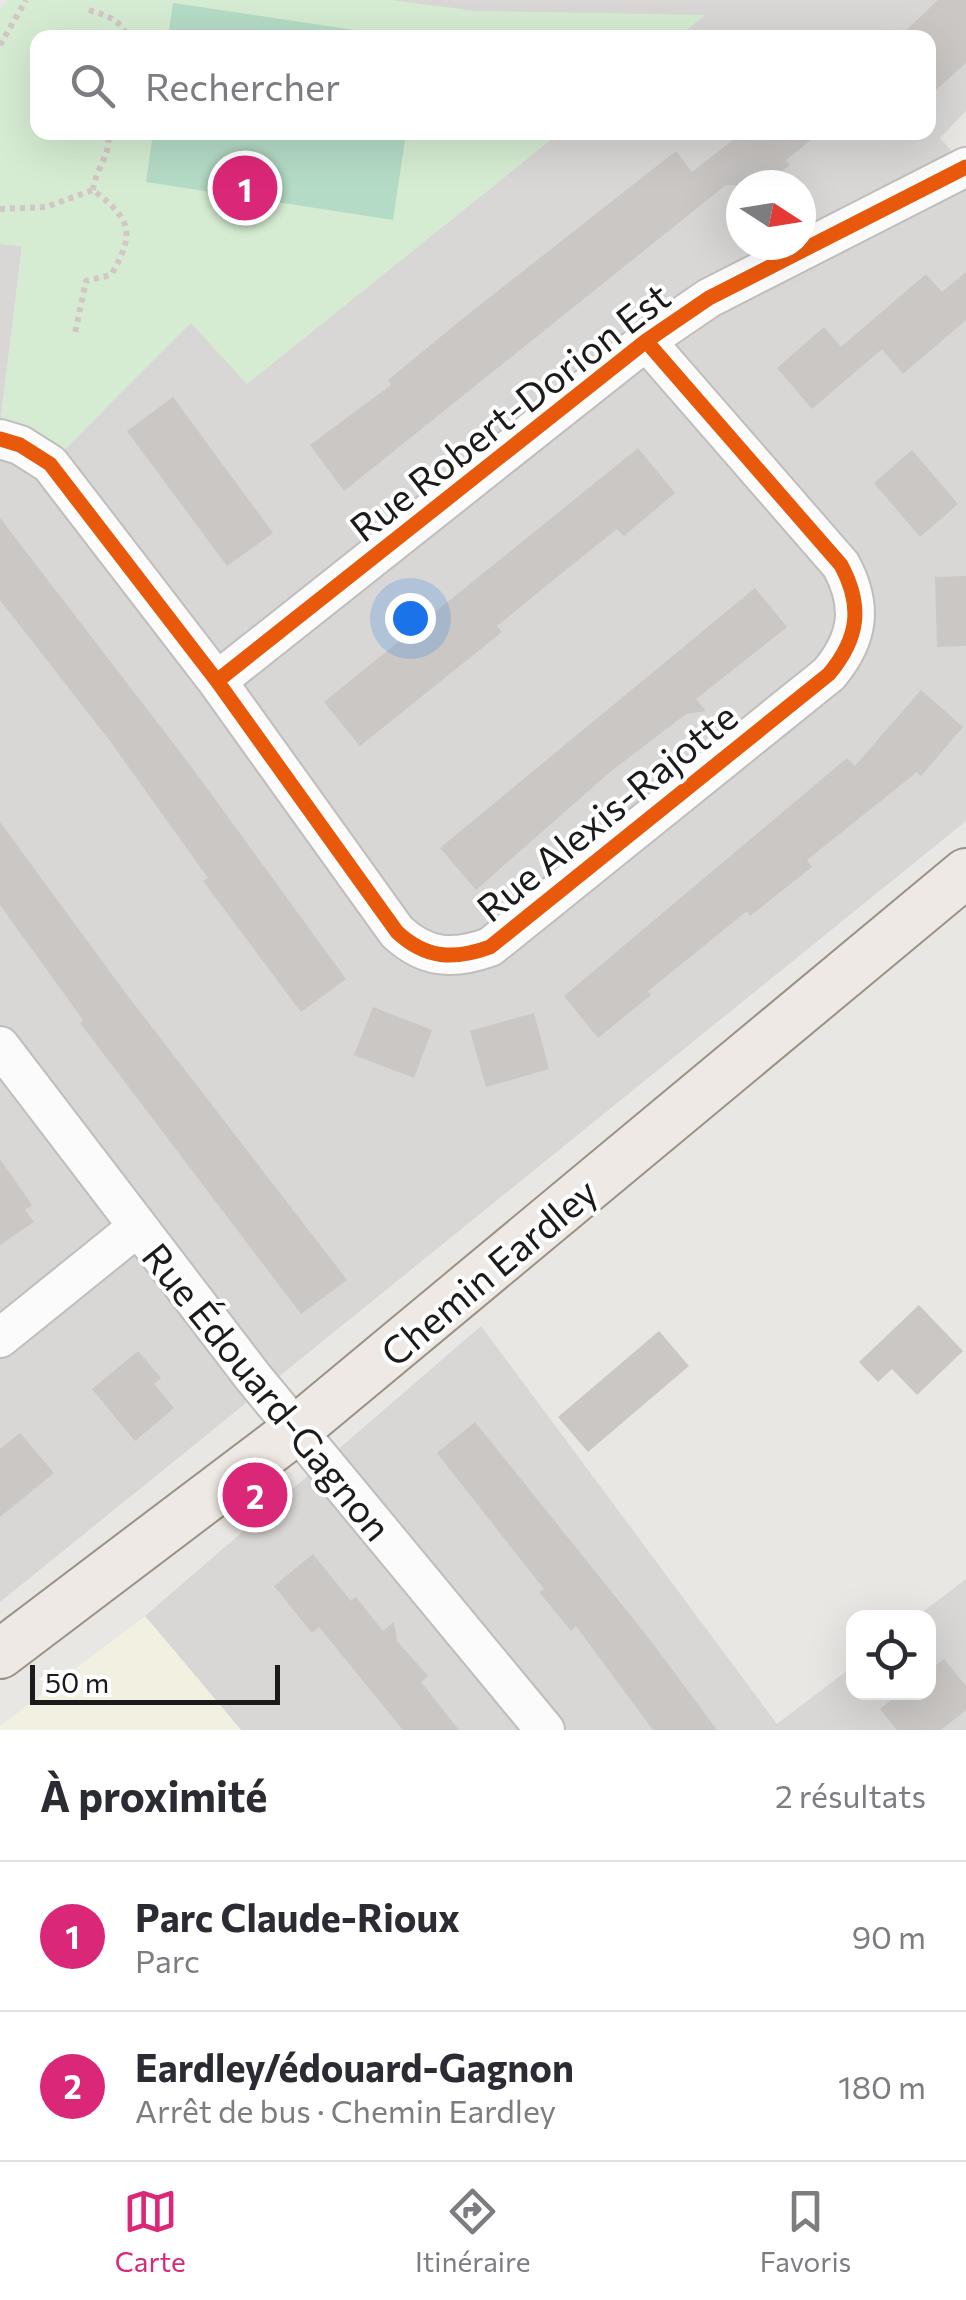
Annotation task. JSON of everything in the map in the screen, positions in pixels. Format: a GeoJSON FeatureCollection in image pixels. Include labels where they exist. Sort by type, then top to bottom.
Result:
{"type":"FeatureCollection","features":[{"type":"Feature","properties":{"kind":"main road","name":"Chemin Eardley"},"geometry":{"type":"LineString","coordinates":[[0,1654],[296,1430],[966,873]]}},
{"type":"Feature","properties":{"kind":"street","name":"Rue Robert-Dorion Est"},"geometry":{"type":"LineString","coordinates":[[217,682],[646,342],[709,298],[966,167]]}},
{"type":"Feature","properties":{"kind":"street","name":"Rue Alexis-Rajotte"},"geometry":{"type":"LineString","coordinates":[[0,439],[20,445],[50,464],[217,682],[397,932],[429,954],[470,954],[490,948],[830,674],[853,637],[854,591],[841,565],[646,342]]}},
{"type":"Feature","properties":{"kind":"street","name":"Rue Édouard-Gagnon"},"geometry":{"type":"LineString","coordinates":[[0,1046],[135,1228],[296,1430],[545,1730]]}},
{"type":"Feature","properties":{"kind":"street"},"geometry":{"type":"LineString","coordinates":[[0,1338],[135,1228]]}},
{"type":"Feature","properties":{"kind":"path"},"geometry":{"type":"LineString","coordinates":[[0,44],[26,0]]}},
{"type":"Feature","properties":{"kind":"path"},"geometry":{"type":"LineString","coordinates":[[90,10],[110,16],[125,30]]}},
{"type":"Feature","properties":{"kind":"path"},"geometry":{"type":"LineString","coordinates":[[93,190],[95,173],[104,162],[110,140]]}},
{"type":"Feature","properties":{"kind":"path"},"geometry":{"type":"LineString","coordinates":[[0,209],[46,207],[93,190]]}},
{"type":"Feature","properties":{"kind":"path"},"geometry":{"type":"LineString","coordinates":[[75,333],[86,281],[111,275],[123,254],[128,228],[118,209],[93,190]]}},
{"type":"Feature","properties":{"kind":"shaded area"},"geometry":{"type":"Polygon","coordinates":[[[388,0],[966,0],[966,111],[940,138],[966,167],[966,821],[0,1602],[0,439],[50,464],[191,322],[247,384],[550,140],[936,140],[936,30],[686,30],[703,16],[475,11],[388,0]]]}},
{"type":"Feature","properties":{"kind":"shaded area"},"geometry":{"type":"Polygon","coordinates":[[[0,244],[22,246],[0,425],[0,244]]]}},
{"type":"Feature","properties":{"kind":"shaded area"},"geometry":{"type":"Polygon","coordinates":[[[481,1326],[777,1724],[846,1671],[846,1700],[936,1700],[936,1610],[925,1610],[966,1579],[966,1730],[241,1730],[145,1616],[481,1326]]]}},
{"type":"Feature","properties":{"kind":"shaded area"},"geometry":{"type":"Polygon","coordinates":[[[145,1616],[241,1730],[0,1730],[0,1726],[145,1616]]]}},
{"type":"Feature","properties":{"kind":"green space"},"geometry":{"type":"Polygon","coordinates":[[[7,0],[388,0],[475,11],[705,15],[687,30],[30,30],[30,140],[550,140],[247,384],[191,323],[50,464],[0,425],[22,246],[0,244],[0,9],[7,0]]]}},
{"type":"Feature","properties":{"kind":"green space"},"geometry":{"type":"Polygon","coordinates":[[[173,3],[355,30],[169,30],[173,3]]]}},
{"type":"Feature","properties":{"kind":"green space"},"geometry":{"type":"Polygon","coordinates":[[[152,140],[405,140],[393,220],[146,182],[152,140]]]}},
{"type":"Feature","properties":{"kind":"building"},"geometry":{"type":"Polygon","coordinates":[[[938,0],[966,0],[966,63],[936,90],[936,30],[906,30],[938,0]]]}},
{"type":"Feature","properties":{"kind":"building"},"geometry":{"type":"Polygon","coordinates":[[[733,140],[811,140],[786,160],[790,165],[784,170],[726,170],[726,185],[344,491],[310,445],[391,385],[388,380],[676,151],[692,172],[733,140]]]}},
{"type":"Feature","properties":{"kind":"building"},"geometry":{"type":"Polygon","coordinates":[[[966,272],[966,320],[903,374],[882,349],[812,409],[777,368],[824,327],[841,347],[926,274],[942,292],[966,272]]]}},
{"type":"Feature","properties":{"kind":"building"},"geometry":{"type":"Polygon","coordinates":[[[173,397],[273,533],[227,566],[127,431],[173,397]]]}},
{"type":"Feature","properties":{"kind":"building"},"geometry":{"type":"Polygon","coordinates":[[[638,448],[675,493],[624,536],[617,529],[557,577],[497,626],[502,632],[360,746],[324,702],[638,448]]]}},
{"type":"Feature","properties":{"kind":"building"},"geometry":{"type":"Polygon","coordinates":[[[912,450],[958,504],[920,537],[874,483],[912,450]]]}},
{"type":"Feature","properties":{"kind":"building"},"geometry":{"type":"Polygon","coordinates":[[[0,518],[190,765],[346,979],[301,1012],[203,881],[208,878],[110,741],[0,600],[0,518]]]}},
{"type":"Feature","properties":{"kind":"building"},"geometry":{"type":"Polygon","coordinates":[[[966,576],[966,646],[937,647],[935,577],[966,576]]]}},
{"type":"Feature","properties":{"kind":"building"},"geometry":{"type":"Polygon","coordinates":[[[755,588],[787,627],[696,699],[706,711],[686,714],[610,772],[476,890],[440,848],[755,588]]]}},
{"type":"Feature","properties":{"kind":"building"},"geometry":{"type":"Polygon","coordinates":[[[921,690],[963,727],[921,776],[917,772],[807,860],[812,867],[750,916],[747,911],[648,991],[651,995],[598,1038],[564,996],[847,758],[855,766],[921,690]]]}},
{"type":"Feature","properties":{"kind":"building"},"geometry":{"type":"Polygon","coordinates":[[[0,822],[124,991],[347,1280],[301,1314],[80,1023],[83,1020],[0,905],[0,822]]]}},
{"type":"Feature","properties":{"kind":"building"},"geometry":{"type":"Polygon","coordinates":[[[373,1007],[432,1030],[414,1078],[354,1055],[373,1007]]]}},
{"type":"Feature","properties":{"kind":"building"},"geometry":{"type":"Polygon","coordinates":[[[534,1013],[549,1069],[486,1087],[470,1031],[534,1013]]]}},
{"type":"Feature","properties":{"kind":"building"},"geometry":{"type":"Polygon","coordinates":[[[0,1159],[32,1205],[25,1210],[34,1222],[0,1245],[0,1159]]]}},
{"type":"Feature","properties":{"kind":"building"},"geometry":{"type":"Polygon","coordinates":[[[919,1305],[963,1351],[917,1395],[892,1369],[878,1382],[859,1362],[919,1305]]]}},
{"type":"Feature","properties":{"kind":"building"},"geometry":{"type":"Polygon","coordinates":[[[659,1331],[689,1366],[588,1452],[558,1417],[659,1331]]]}},
{"type":"Feature","properties":{"kind":"building"},"geometry":{"type":"Polygon","coordinates":[[[138,1351],[161,1378],[154,1384],[174,1408],[135,1441],[92,1389],[138,1351]]]}},
{"type":"Feature","properties":{"kind":"building"},"geometry":{"type":"Polygon","coordinates":[[[475,1422],[651,1641],[717,1730],[653,1730],[576,1626],[571,1631],[539,1592],[544,1589],[437,1453],[475,1422]]]}},
{"type":"Feature","properties":{"kind":"building"},"geometry":{"type":"Polygon","coordinates":[[[20,1433],[54,1473],[0,1517],[0,1449],[20,1433]]]}},
{"type":"Feature","properties":{"kind":"building"},"geometry":{"type":"Polygon","coordinates":[[[313,1554],[351,1601],[356,1597],[383,1631],[394,1622],[397,1641],[428,1676],[421,1682],[459,1730],[403,1730],[319,1627],[312,1633],[274,1586],[313,1554]]]}},
{"type":"Feature","properties":{"kind":"building"},"geometry":{"type":"Polygon","coordinates":[[[944,1659],[966,1686],[966,1710],[941,1730],[897,1730],[880,1709],[891,1700],[936,1700],[936,1665],[944,1659]]]}},
{"type":"Feature","properties":{"kind":"cycle path"},"geometry":{"type":"LineString","coordinates":[[217,681],[646,341],[709,298],[966,167]]}},
{"type":"Feature","properties":{"kind":"cycle path"},"geometry":{"type":"LineString","coordinates":[[0,439],[20,445],[50,464],[217,681],[397,932],[430,952],[464,954],[490,947],[829,674],[852,635],[853,594],[841,565],[646,341]]}},
{"type":"Feature","properties":{"kind":"place","name":"Parc Claude-Rioux"},"geometry":{"type":"Point","coordinates":[245,188]}},
{"type":"Feature","properties":{"kind":"place","name":"Eardley/édouard-Gagnon"},"geometry":{"type":"Point","coordinates":[255,1495]}}]}
